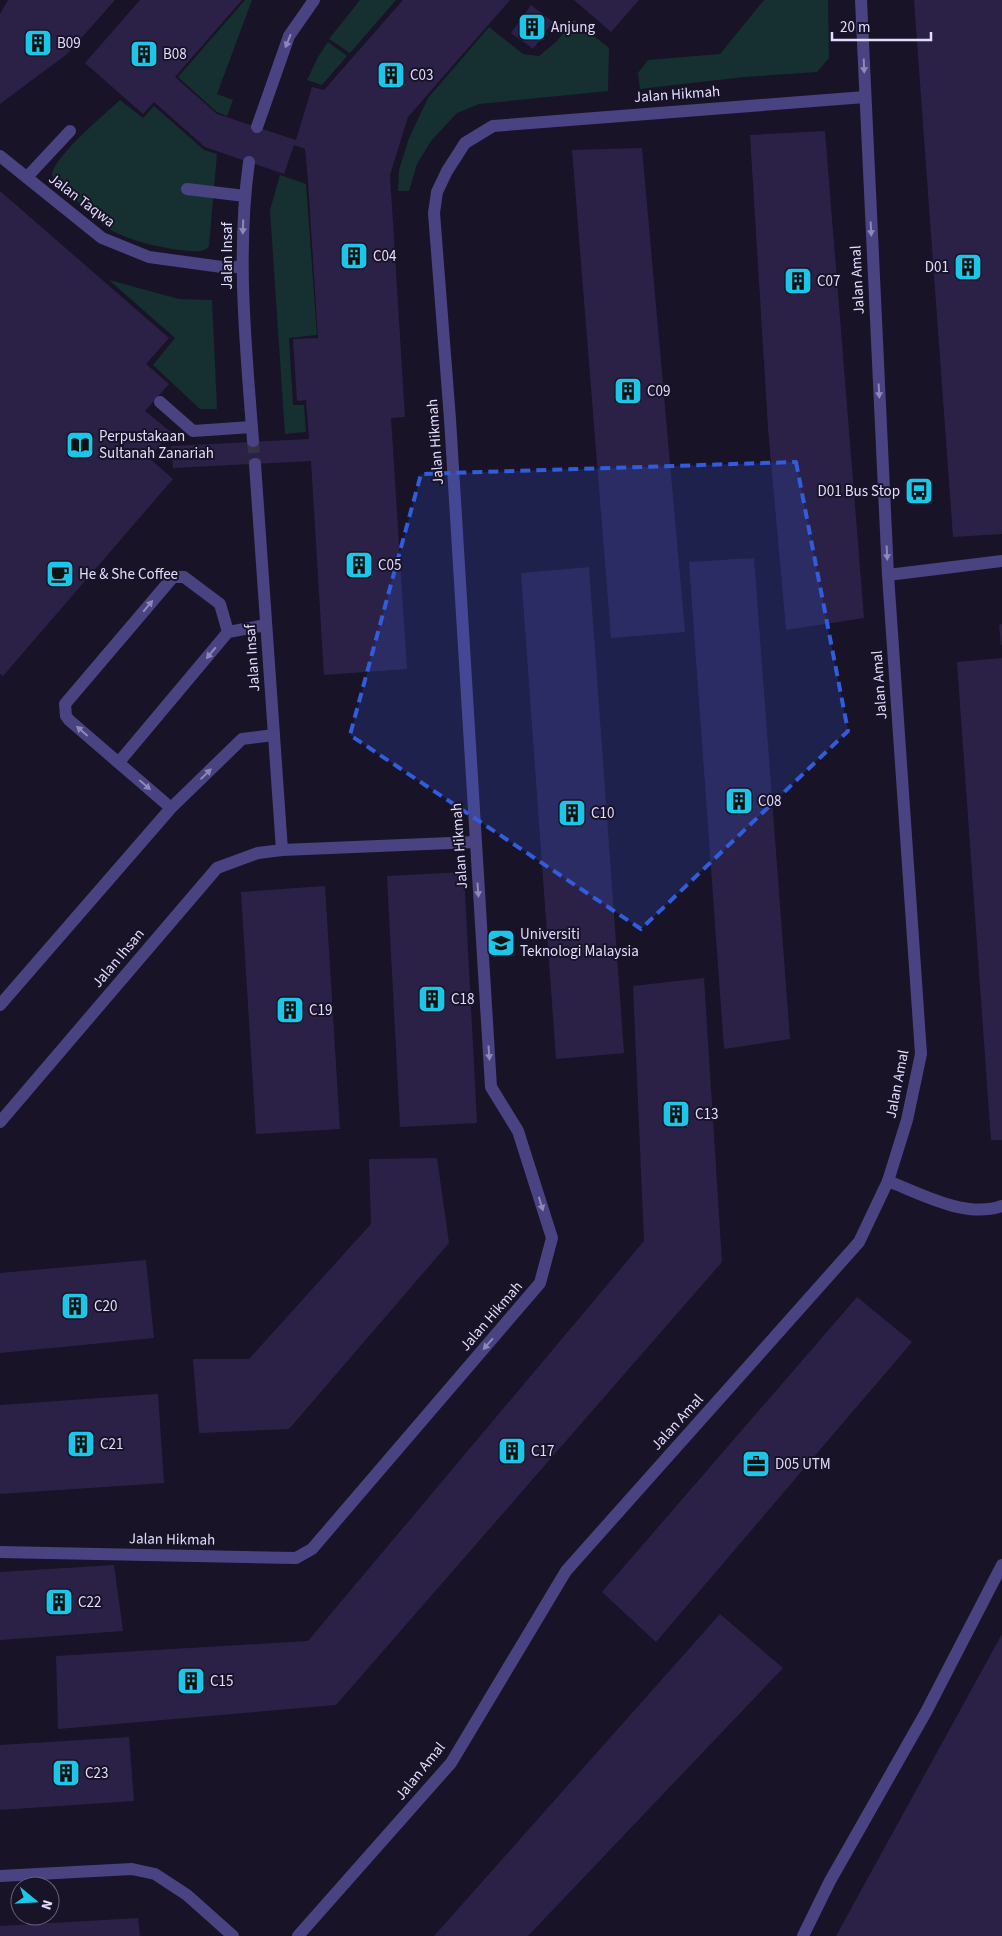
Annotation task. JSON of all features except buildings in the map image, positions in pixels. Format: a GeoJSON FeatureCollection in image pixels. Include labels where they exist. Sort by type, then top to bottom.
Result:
{"type":"FeatureCollection","features":[{"type":"Feature","properties":{"kind":"street"},"geometry":{"type":"LineString","coordinates":[[257,127],[289,36],[314,0]]}},
{"type":"Feature","properties":{"kind":"street","name":"Jalan Amal"},"geometry":{"type":"LineString","coordinates":[[298,1936],[451,1763],[566,1571],[858,1242],[888,1181],[908,1120],[922,1054],[888,575],[861,0]]}},
{"type":"Feature","properties":{"kind":"street","name":"Jalan Hikmah"},"geometry":{"type":"LineString","coordinates":[[0,1552],[296,1558],[312,1549],[540,1283],[552,1238],[518,1131],[491,1087],[450,419],[434,213],[437,192],[447,171],[466,143],[492,126],[865,97]]}},
{"type":"Feature","properties":{"kind":"street"},"geometry":{"type":"LineString","coordinates":[[27,177],[70,131]]}},
{"type":"Feature","properties":{"kind":"street","name":"Jalan Taqwa"},"geometry":{"type":"LineString","coordinates":[[0,156],[102,238],[149,257],[242,267]]}},
{"type":"Feature","properties":{"kind":"street","name":"Jalan Insaf"},"geometry":{"type":"LineString","coordinates":[[249,162],[244,196],[242,267],[253,441]]}},
{"type":"Feature","properties":{"kind":"street"},"geometry":{"type":"LineString","coordinates":[[187,188],[244,196]]}},
{"type":"Feature","properties":{"kind":"street"},"geometry":{"type":"LineString","coordinates":[[160,402],[193,431],[252,427]]}},
{"type":"Feature","properties":{"kind":"street","name":"Jalan Insaf"},"geometry":{"type":"LineString","coordinates":[[255,464],[282,850]]}},
{"type":"Feature","properties":{"kind":"street"},"geometry":{"type":"LineString","coordinates":[[888,575],[1002,562]]}},
{"type":"Feature","properties":{"kind":"street"},"geometry":{"type":"LineString","coordinates":[[171,808],[69,720],[66,716],[65,704],[173,577],[184,577],[220,604],[228,632]]}},
{"type":"Feature","properties":{"kind":"street"},"geometry":{"type":"LineString","coordinates":[[119,762],[228,632],[266,625]]}},
{"type":"Feature","properties":{"kind":"street"},"geometry":{"type":"LineString","coordinates":[[0,1005],[171,808],[242,739],[274,735]]}},
{"type":"Feature","properties":{"kind":"street","name":"Jalan Ihsan"},"geometry":{"type":"LineString","coordinates":[[0,1122],[217,868],[258,853],[282,850],[475,842]]}},
{"type":"Feature","properties":{"kind":"street"},"geometry":{"type":"LineString","coordinates":[[888,1181],[962,1209],[1002,1206]]}},
{"type":"Feature","properties":{"kind":"street"},"geometry":{"type":"LineString","coordinates":[[803,1936],[830,1881],[926,1712],[1002,1565]]}},
{"type":"Feature","properties":{"kind":"street"},"geometry":{"type":"LineString","coordinates":[[0,1876],[132,1869],[155,1874],[188,1895],[233,1936]]}},
{"type":"Feature","properties":{"kind":"highlighted area"},"geometry":{"type":"Polygon","coordinates":[[[796,462],[848,731],[641,929],[350,735],[421,474],[796,462]]]}},
{"type":"Feature","properties":{"kind":"green space"},"geometry":{"type":"Polygon","coordinates":[[[245,0],[252,0],[217,94],[233,100],[227,116],[217,112],[178,77],[245,0]]]}},
{"type":"Feature","properties":{"kind":"green space"},"geometry":{"type":"Polygon","coordinates":[[[360,0],[396,0],[350,53],[329,39],[360,0]]]}},
{"type":"Feature","properties":{"kind":"green space"},"geometry":{"type":"Polygon","coordinates":[[[764,0],[828,0],[829,58],[817,72],[744,77],[640,89],[638,73],[648,60],[720,54],[764,0]]]}},
{"type":"Feature","properties":{"kind":"green space"},"geometry":{"type":"Polygon","coordinates":[[[574,20],[609,48],[608,91],[479,104],[457,113],[431,141],[417,164],[409,191],[398,191],[399,170],[409,138],[428,98],[489,27],[523,54],[539,56],[557,41],[574,20]]]}},
{"type":"Feature","properties":{"kind":"green space"},"geometry":{"type":"Polygon","coordinates":[[[328,42],[347,56],[322,85],[307,80],[318,57],[328,42]]]}},
{"type":"Feature","properties":{"kind":"green space"},"geometry":{"type":"Polygon","coordinates":[[[120,100],[143,118],[154,106],[204,150],[217,154],[209,246],[206,249],[188,251],[171,249],[139,242],[119,234],[95,219],[52,176],[54,168],[61,158],[92,125],[120,100]]]}},
{"type":"Feature","properties":{"kind":"green space"},"geometry":{"type":"Polygon","coordinates":[[[280,175],[306,184],[317,335],[289,338],[293,405],[304,405],[306,432],[285,434],[270,210],[280,175]]]}},
{"type":"Feature","properties":{"kind":"green space"},"geometry":{"type":"Polygon","coordinates":[[[109,280],[179,299],[212,300],[217,409],[200,409],[153,365],[175,338],[109,280]]]}},
{"type":"Feature","properties":{"kind":"tunnel"},"geometry":{"type":"LineString","coordinates":[[253,441],[255,464]]}},
{"type":"Feature","properties":{"kind":"place","name":"Anjung"},"geometry":{"type":"Point","coordinates":[532,27]}},
{"type":"Feature","properties":{"kind":"place","name":"B09"},"geometry":{"type":"Point","coordinates":[38,43]}},
{"type":"Feature","properties":{"kind":"place","name":"B08"},"geometry":{"type":"Point","coordinates":[144,54]}},
{"type":"Feature","properties":{"kind":"place","name":"C03"},"geometry":{"type":"Point","coordinates":[391,75]}},
{"type":"Feature","properties":{"kind":"place","name":"C04"},"geometry":{"type":"Point","coordinates":[354,256]}},
{"type":"Feature","properties":{"kind":"place","name":"D01"},"geometry":{"type":"Point","coordinates":[968,267]}},
{"type":"Feature","properties":{"kind":"place","name":"C07"},"geometry":{"type":"Point","coordinates":[798,281]}},
{"type":"Feature","properties":{"kind":"place","name":"C09"},"geometry":{"type":"Point","coordinates":[628,391]}},
{"type":"Feature","properties":{"kind":"place","name":"Perpustakaan Sultanah Zanariah"},"geometry":{"type":"Point","coordinates":[80,445]}},
{"type":"Feature","properties":{"kind":"place","name":"D01 Bus Stop"},"geometry":{"type":"Point","coordinates":[919,491]}},
{"type":"Feature","properties":{"kind":"place","name":"C05"},"geometry":{"type":"Point","coordinates":[359,565]}},
{"type":"Feature","properties":{"kind":"place","name":"He & She Coffee"},"geometry":{"type":"Point","coordinates":[60,574]}},
{"type":"Feature","properties":{"kind":"place","name":"C08"},"geometry":{"type":"Point","coordinates":[739,801]}},
{"type":"Feature","properties":{"kind":"place","name":"C10"},"geometry":{"type":"Point","coordinates":[572,813]}},
{"type":"Feature","properties":{"kind":"place","name":"Universiti Teknologi Malaysia"},"geometry":{"type":"Point","coordinates":[501,943]}},
{"type":"Feature","properties":{"kind":"place","name":"C18"},"geometry":{"type":"Point","coordinates":[432,999]}},
{"type":"Feature","properties":{"kind":"place","name":"C19"},"geometry":{"type":"Point","coordinates":[290,1010]}},
{"type":"Feature","properties":{"kind":"place","name":"C13"},"geometry":{"type":"Point","coordinates":[676,1114]}},
{"type":"Feature","properties":{"kind":"place","name":"C20"},"geometry":{"type":"Point","coordinates":[75,1306]}},
{"type":"Feature","properties":{"kind":"place","name":"C21"},"geometry":{"type":"Point","coordinates":[81,1444]}},
{"type":"Feature","properties":{"kind":"place","name":"C17"},"geometry":{"type":"Point","coordinates":[512,1451]}},
{"type":"Feature","properties":{"kind":"place","name":"D05 UTM"},"geometry":{"type":"Point","coordinates":[756,1464]}},
{"type":"Feature","properties":{"kind":"place","name":"C22"},"geometry":{"type":"Point","coordinates":[59,1602]}},
{"type":"Feature","properties":{"kind":"place","name":"C15"},"geometry":{"type":"Point","coordinates":[191,1681]}},
{"type":"Feature","properties":{"kind":"place","name":"C23"},"geometry":{"type":"Point","coordinates":[66,1773]}}]}
